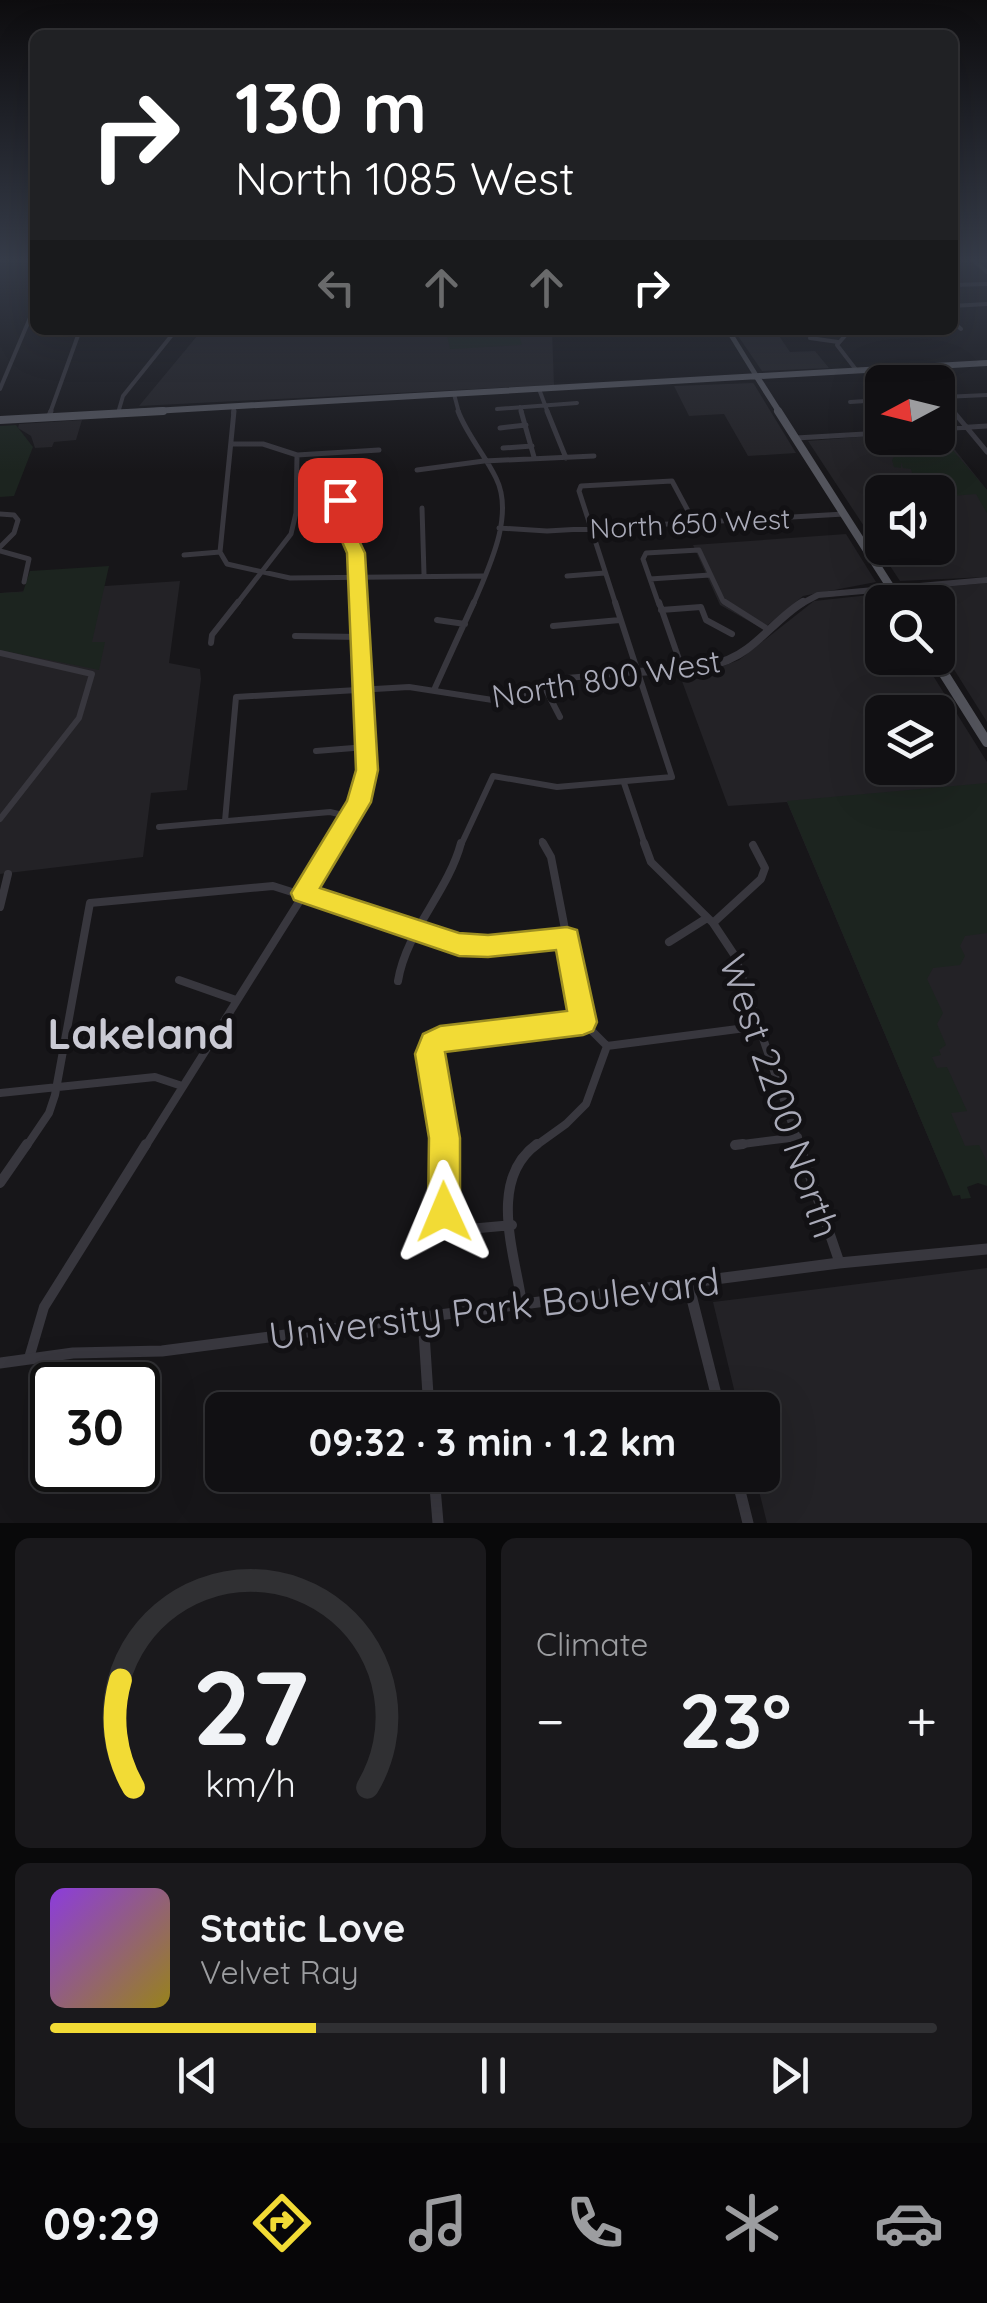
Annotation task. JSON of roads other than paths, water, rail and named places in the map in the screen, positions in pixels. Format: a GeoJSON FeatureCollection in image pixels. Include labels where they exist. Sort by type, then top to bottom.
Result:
{"type":"FeatureCollection","features":[{"type":"Feature","properties":{"kind":"main road"},"geometry":{"type":"LineString","coordinates":[[731,335],[888,585]]}},
{"type":"Feature","properties":{"kind":"main road"},"geometry":{"type":"LineString","coordinates":[[0,420],[987,363]]}},
{"type":"Feature","properties":{"kind":"main road"},"geometry":{"type":"LineString","coordinates":[[945,675],[987,742]]}},
{"type":"Feature","properties":{"kind":"street"},"geometry":{"type":"LineString","coordinates":[[0,389],[25,330]]}},
{"type":"Feature","properties":{"kind":"street"},"geometry":{"type":"LineString","coordinates":[[48,418],[78,335]]}},
{"type":"Feature","properties":{"kind":"street"},"geometry":{"type":"LineString","coordinates":[[118,413],[122,396],[172,335]]}},
{"type":"Feature","properties":{"kind":"street"},"geometry":{"type":"LineString","coordinates":[[838,342],[845,335]]}},
{"type":"Feature","properties":{"kind":"street"},"geometry":{"type":"LineString","coordinates":[[810,338],[838,342],[858,370]]}},
{"type":"Feature","properties":{"kind":"street"},"geometry":{"type":"LineString","coordinates":[[540,389],[566,458]]}},
{"type":"Feature","properties":{"kind":"street"},"geometry":{"type":"LineString","coordinates":[[434,690],[465,624],[504,515],[504,494],[462,428],[454,394]]}},
{"type":"Feature","properties":{"kind":"street"},"geometry":{"type":"LineString","coordinates":[[987,395],[942,398],[987,452]]}},
{"type":"Feature","properties":{"kind":"street"},"geometry":{"type":"LineString","coordinates":[[850,402],[865,401]]}},
{"type":"Feature","properties":{"kind":"street"},"geometry":{"type":"LineString","coordinates":[[497,409],[578,404]]}},
{"type":"Feature","properties":{"kind":"street"},"geometry":{"type":"LineString","coordinates":[[234,407],[220,552],[227,564],[309,582],[424,574],[483,576]]}},
{"type":"Feature","properties":{"kind":"street"},"geometry":{"type":"LineString","coordinates":[[520,408],[534,457]]}},
{"type":"Feature","properties":{"kind":"street"},"geometry":{"type":"LineString","coordinates":[[500,428],[526,425]]}},
{"type":"Feature","properties":{"kind":"street"},"geometry":{"type":"LineString","coordinates":[[955,428],[987,426]]}},
{"type":"Feature","properties":{"kind":"street"},"geometry":{"type":"LineString","coordinates":[[796,438],[865,433]]}},
{"type":"Feature","properties":{"kind":"street"},"geometry":{"type":"LineString","coordinates":[[498,441],[510,459]]}},
{"type":"Feature","properties":{"kind":"street"},"geometry":{"type":"LineString","coordinates":[[230,444],[263,444],[297,455],[379,450]]}},
{"type":"Feature","properties":{"kind":"street"},"geometry":{"type":"LineString","coordinates":[[503,448],[532,446]]}},
{"type":"Feature","properties":{"kind":"street"},"geometry":{"type":"LineString","coordinates":[[212,643],[212,635],[282,548],[295,522],[297,455]]}},
{"type":"Feature","properties":{"kind":"street"},"geometry":{"type":"LineString","coordinates":[[417,470],[534,457],[594,456]]}},
{"type":"Feature","properties":{"kind":"street"},"geometry":{"type":"LineString","coordinates":[[398,981],[401,962],[456,862],[493,776],[556,787],[672,778],[581,486],[672,481],[694,522]]}},
{"type":"Feature","properties":{"kind":"street"},"geometry":{"type":"LineString","coordinates":[[29,1360],[36,1324],[44,1307],[351,817],[365,786],[354,544],[346,530],[340,500],[348,487]]}},
{"type":"Feature","properties":{"kind":"street"},"geometry":{"type":"LineString","coordinates":[[422,508],[426,517],[422,538],[424,574]]}},
{"type":"Feature","properties":{"kind":"street"},"geometry":{"type":"LineString","coordinates":[[0,514],[14,515],[18,520],[14,533],[0,548],[29,559],[24,582]]}},
{"type":"Feature","properties":{"kind":"street","name":"North 650 West"},"geometry":{"type":"LineString","coordinates":[[499,528],[535,531],[844,514]]}},
{"type":"Feature","properties":{"kind":"street"},"geometry":{"type":"LineString","coordinates":[[682,668],[643,560],[645,554],[690,549],[700,552],[722,601],[769,630],[797,603],[813,596],[865,591]]}},
{"type":"Feature","properties":{"kind":"street"},"geometry":{"type":"LineString","coordinates":[[184,555],[220,552]]}},
{"type":"Feature","properties":{"kind":"street"},"geometry":{"type":"LineString","coordinates":[[567,576],[605,573]]}},
{"type":"Feature","properties":{"kind":"street"},"geometry":{"type":"LineString","coordinates":[[650,579],[710,575]]}},
{"type":"Feature","properties":{"kind":"street"},"geometry":{"type":"LineString","coordinates":[[926,585],[987,580]]}},
{"type":"Feature","properties":{"kind":"street"},"geometry":{"type":"LineString","coordinates":[[662,610],[701,607],[706,620],[732,634]]}},
{"type":"Feature","properties":{"kind":"street"},"geometry":{"type":"LineString","coordinates":[[438,620],[465,624]]}},
{"type":"Feature","properties":{"kind":"street"},"geometry":{"type":"LineString","coordinates":[[553,626],[620,620]]}},
{"type":"Feature","properties":{"kind":"street","name":"North 800 West"},"geometry":{"type":"LineString","coordinates":[[225,821],[236,698],[409,687],[499,701],[579,676],[718,664],[737,656],[769,630]]}},
{"type":"Feature","properties":{"kind":"street"},"geometry":{"type":"LineString","coordinates":[[295,636],[360,637]]}},
{"type":"Feature","properties":{"kind":"street"},"geometry":{"type":"LineString","coordinates":[[0,653],[92,674],[79,718],[0,819]]}},
{"type":"Feature","properties":{"kind":"street"},"geometry":{"type":"LineString","coordinates":[[545,688],[560,717]]}},
{"type":"Feature","properties":{"kind":"street"},"geometry":{"type":"LineString","coordinates":[[316,751],[366,747]]}},
{"type":"Feature","properties":{"kind":"street","name":"West 2200 North"},"geometry":{"type":"LineString","coordinates":[[624,783],[652,862],[710,921],[735,956],[839,1262]]}},
{"type":"Feature","properties":{"kind":"street"},"geometry":{"type":"LineString","coordinates":[[160,827],[330,812],[351,817]]}},
{"type":"Feature","properties":{"kind":"street"},"geometry":{"type":"LineString","coordinates":[[542,840],[552,856],[583,1022],[607,1046]]}},
{"type":"Feature","properties":{"kind":"street"},"geometry":{"type":"LineString","coordinates":[[669,942],[710,921],[760,879],[765,868],[753,845]]}},
{"type":"Feature","properties":{"kind":"street"},"geometry":{"type":"LineString","coordinates":[[0,907],[8,874]]}},
{"type":"Feature","properties":{"kind":"street"},"geometry":{"type":"LineString","coordinates":[[0,1183],[49,1112],[90,903],[265,886],[303,893],[472,946],[567,938]]}},
{"type":"Feature","properties":{"kind":"street"},"geometry":{"type":"LineString","coordinates":[[179,980],[236,1000]]}},
{"type":"Feature","properties":{"kind":"street"},"geometry":{"type":"LineString","coordinates":[[512,1226],[450,1228],[444,1212],[444,1138],[430,1054],[440,1039],[583,1022]]}},
{"type":"Feature","properties":{"kind":"street"},"geometry":{"type":"LineString","coordinates":[[607,1046],[761,1026]]}},
{"type":"Feature","properties":{"kind":"street"},"geometry":{"type":"LineString","coordinates":[[522,1304],[508,1186],[521,1156],[586,1104],[596,1066],[607,1046]]}},
{"type":"Feature","properties":{"kind":"street"},"geometry":{"type":"LineString","coordinates":[[0,1092],[155,1078],[182,1086]]}},
{"type":"Feature","properties":{"kind":"street"},"geometry":{"type":"LineString","coordinates":[[735,1144],[798,1137]]}},
{"type":"Feature","properties":{"kind":"street","name":"University Park Boulevard"},"geometry":{"type":"LineString","coordinates":[[0,1363],[73,1354],[162,1351],[839,1262],[987,1248]]}},
{"type":"Feature","properties":{"kind":"street"},"geometry":{"type":"LineString","coordinates":[[688,1283],[715,1392]]}},
{"type":"Feature","properties":{"kind":"street"},"geometry":{"type":"LineString","coordinates":[[422,1318],[428,1392]]}},
{"type":"Feature","properties":{"kind":"street"},"geometry":{"type":"LineString","coordinates":[[435,1492],[438,1523]]}},
{"type":"Feature","properties":{"kind":"street"},"geometry":{"type":"LineString","coordinates":[[740,1492],[748,1523]]}},
{"type":"Feature","properties":{"kind":"district","name":"Lakeland"},"geometry":{"type":"Point","coordinates":[141,1033]}}]}
